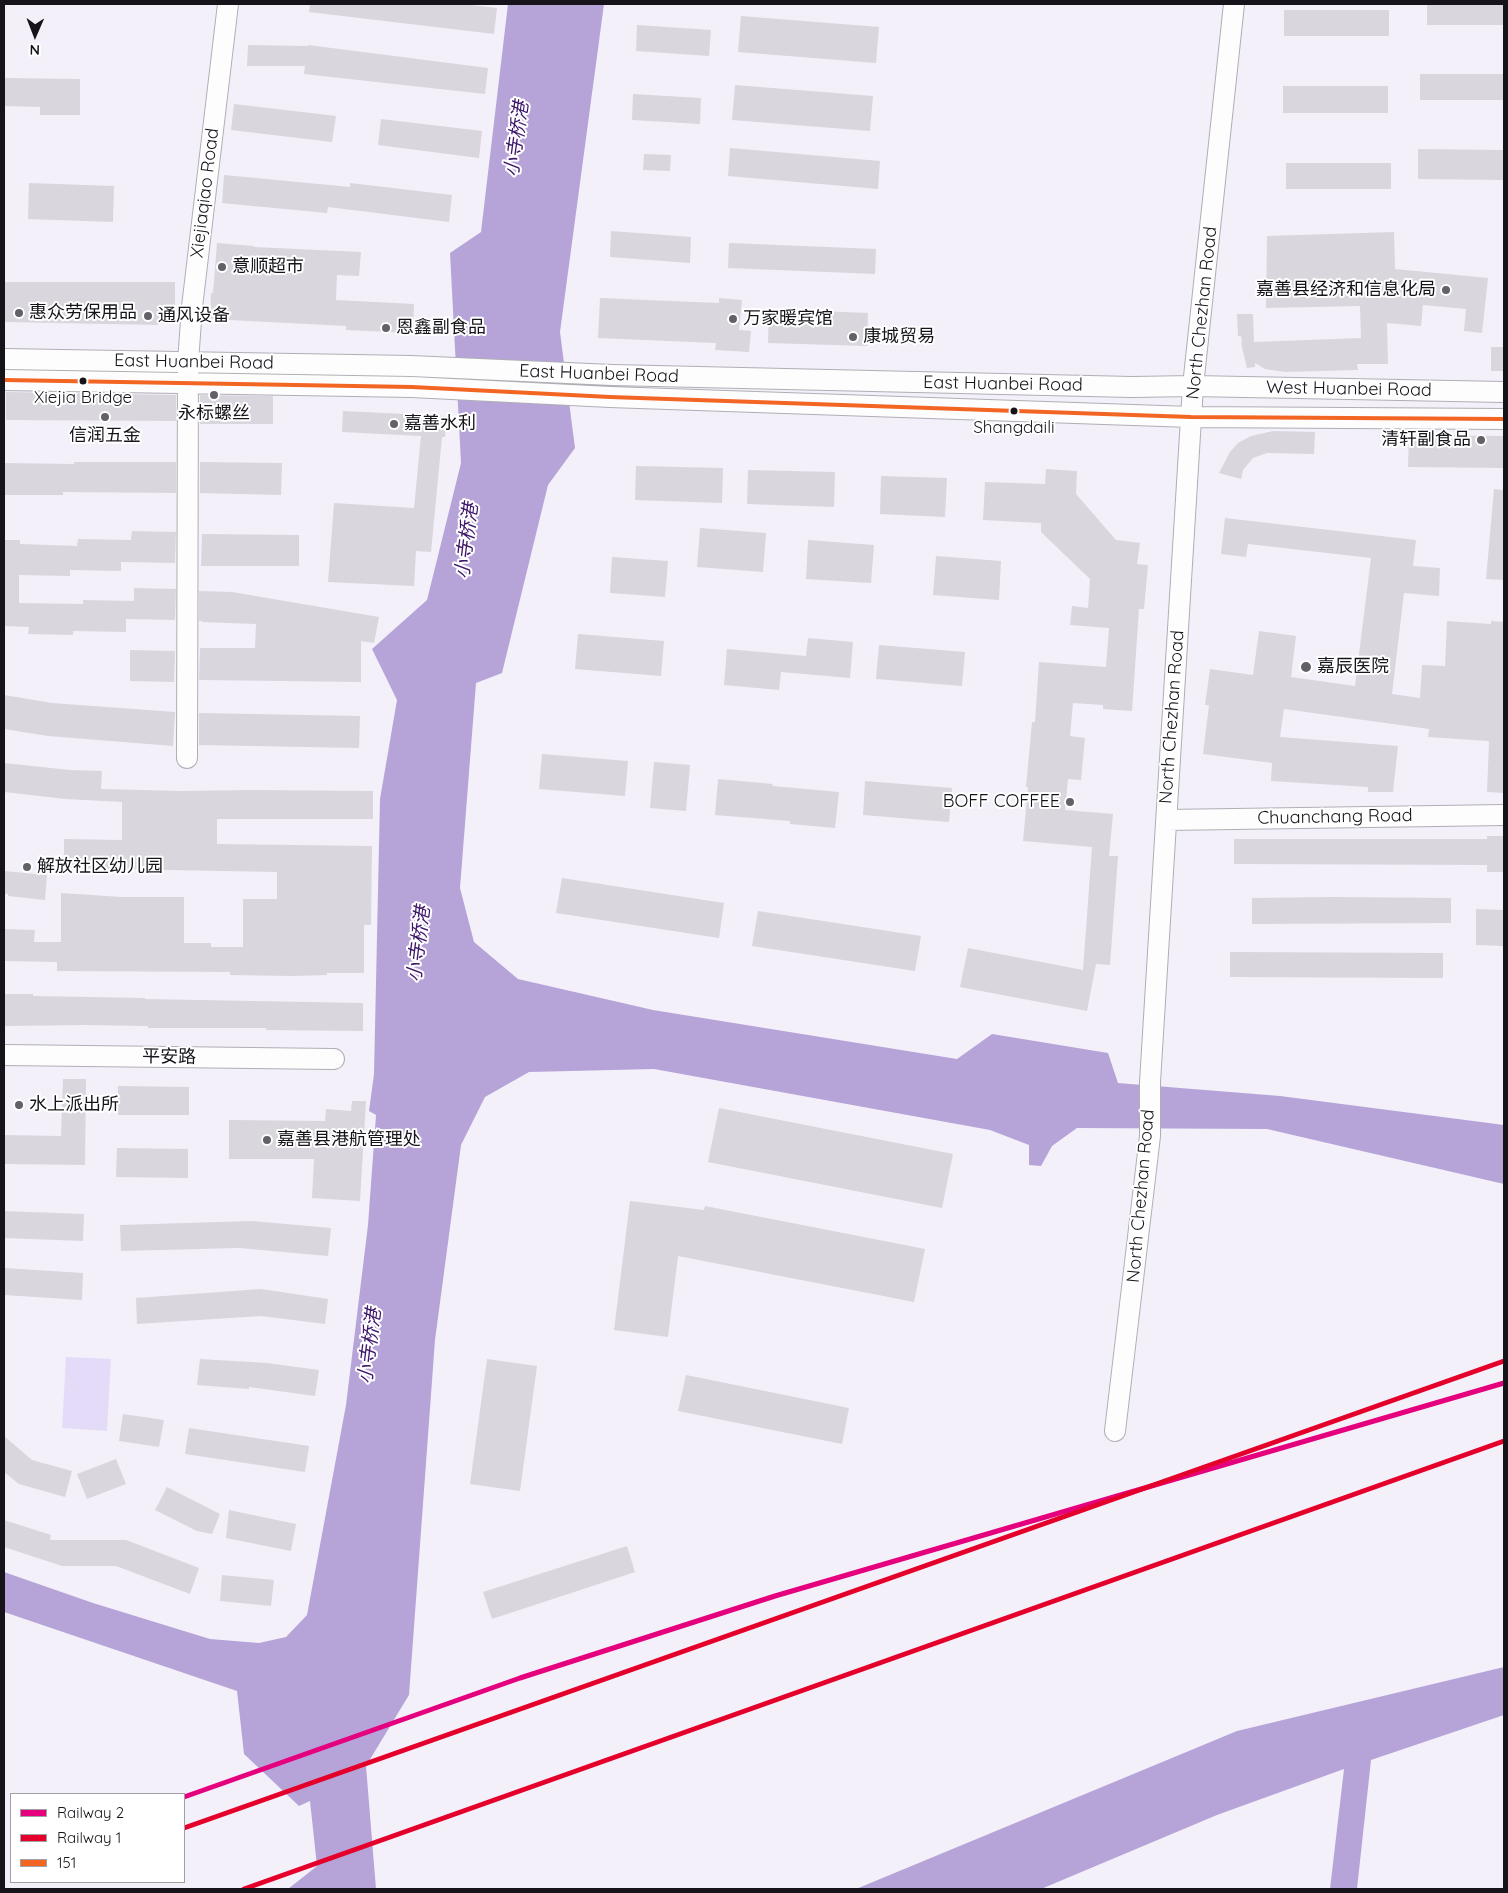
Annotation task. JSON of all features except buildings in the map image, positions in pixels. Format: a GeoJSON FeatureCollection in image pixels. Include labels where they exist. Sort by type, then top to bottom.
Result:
{"type":"FeatureCollection","features":[{"type":"Feature","properties":{"kind":"street","name":"Xiejiaqiao Road"},"geometry":{"type":"LineString","coordinates":[[187,758],[188,362],[192,307],[228,4]]}},
{"type":"Feature","properties":{"kind":"street","name":"North Chezhan Road"},"geometry":{"type":"LineString","coordinates":[[1115,1431],[1150,1136],[1150,1082],[1193,386],[1234,4]]}},
{"type":"Feature","properties":{"kind":"street","name":"East Huanbei Road"},"geometry":{"type":"LineString","coordinates":[[4,359],[411,366],[612,375],[1132,387],[1193,386]]}},
{"type":"Feature","properties":{"kind":"street","name":"East Huanbei Road"},"geometry":{"type":"LineString","coordinates":[[4,380],[412,387],[1191,417]]}},
{"type":"Feature","properties":{"kind":"street","name":"West Huanbei Road"},"geometry":{"type":"LineString","coordinates":[[1193,386],[1504,392]]}},
{"type":"Feature","properties":{"kind":"street","name":"West Huanbei Road"},"geometry":{"type":"LineString","coordinates":[[1191,417],[1504,419]]}},
{"type":"Feature","properties":{"kind":"street","name":"Chuanchang Road"},"geometry":{"type":"LineString","coordinates":[[1166,820],[1504,815]]}},
{"type":"Feature","properties":{"kind":"street","name":"平安路"},"geometry":{"type":"LineString","coordinates":[[4,1055],[334,1059]]}},
{"type":"Feature","properties":{"kind":"shaded area"},"geometry":{"type":"Polygon","coordinates":[[[66,1357],[111,1359],[107,1431],[62,1428],[66,1357]]]}},
{"type":"Feature","properties":{"kind":"water","name":"小寺桥港"},"geometry":{"type":"Polygon","coordinates":[[[508,4],[604,4],[560,332],[575,448],[548,485],[502,673],[476,683],[460,888],[474,942],[518,979],[653,1010],[957,1059],[992,1034],[1108,1053],[1118,1083],[1280,1096],[1504,1125],[1504,1184],[1267,1129],[1077,1128],[1052,1146],[1041,1166],[1029,1165],[1029,1145],[990,1130],[654,1069],[529,1072],[485,1097],[461,1145],[435,1340],[409,1695],[366,1766],[376,1889],[288,1889],[317,1866],[310,1801],[299,1806],[244,1754],[237,1691],[4,1612],[4,1572],[93,1603],[210,1639],[259,1643],[286,1637],[307,1615],[346,1405],[368,1225],[376,1115],[369,1111],[374,1074],[380,799],[397,700],[372,649],[427,600],[461,463],[450,253],[481,232],[508,4]]]}},
{"type":"Feature","properties":{"kind":"water"},"geometry":{"type":"Polygon","coordinates":[[[1504,1667],[1504,1715],[1371,1760],[1357,1889],[1330,1889],[1344,1769],[1217,1815],[1041,1889],[856,1889],[1237,1731],[1504,1667]]]}},
{"type":"Feature","properties":{"kind":"rail line","name":"1"},"geometry":{"type":"LineString","coordinates":[[185,1828],[1504,1361]]}},
{"type":"Feature","properties":{"kind":"rail line","name":"2"},"geometry":{"type":"LineString","coordinates":[[185,1797],[520,1678],[775,1596],[1504,1383]]}},
{"type":"Feature","properties":{"kind":"rail line","name":"1"},"geometry":{"type":"LineString","coordinates":[[244,1889],[1504,1441]]}},
{"type":"Feature","properties":{"kind":"transit line","name":"151"},"geometry":{"type":"LineString","coordinates":[[4,380],[412,387],[610,397],[1191,417],[1504,419]]}},
{"type":"Feature","properties":{"kind":"place","name":"意顺超市"},"geometry":{"type":"Point","coordinates":[222,267]}},
{"type":"Feature","properties":{"kind":"place","name":"嘉善县经济和信息化局"},"geometry":{"type":"Point","coordinates":[1446,290]}},
{"type":"Feature","properties":{"kind":"place","name":"惠众劳保用品"},"geometry":{"type":"Point","coordinates":[19,313]}},
{"type":"Feature","properties":{"kind":"place","name":"通风设备"},"geometry":{"type":"Point","coordinates":[148,316]}},
{"type":"Feature","properties":{"kind":"place","name":"万家暖宾馆"},"geometry":{"type":"Point","coordinates":[733,319]}},
{"type":"Feature","properties":{"kind":"place","name":"恩鑫副食品"},"geometry":{"type":"Point","coordinates":[386,328]}},
{"type":"Feature","properties":{"kind":"place","name":"康城贸易"},"geometry":{"type":"Point","coordinates":[853,337]}},
{"type":"Feature","properties":{"kind":"place","name":"Xiejia Bridge"},"geometry":{"type":"Point","coordinates":[83,381]}},
{"type":"Feature","properties":{"kind":"place","name":"永标螺丝"},"geometry":{"type":"Point","coordinates":[214,395]}},
{"type":"Feature","properties":{"kind":"place","name":"Shangdaili"},"geometry":{"type":"Point","coordinates":[1014,411]}},
{"type":"Feature","properties":{"kind":"place","name":"信润五金"},"geometry":{"type":"Point","coordinates":[105,417]}},
{"type":"Feature","properties":{"kind":"place","name":"嘉善水利"},"geometry":{"type":"Point","coordinates":[394,424]}},
{"type":"Feature","properties":{"kind":"place","name":"清轩副食品"},"geometry":{"type":"Point","coordinates":[1481,440]}},
{"type":"Feature","properties":{"kind":"place","name":"嘉辰医院"},"geometry":{"type":"Point","coordinates":[1306,667]}},
{"type":"Feature","properties":{"kind":"place","name":"BOFF COFFEE"},"geometry":{"type":"Point","coordinates":[1070,802]}},
{"type":"Feature","properties":{"kind":"place","name":"解放社区幼儿园"},"geometry":{"type":"Point","coordinates":[27,867]}},
{"type":"Feature","properties":{"kind":"place","name":"水上派出所"},"geometry":{"type":"Point","coordinates":[19,1105]}},
{"type":"Feature","properties":{"kind":"place","name":"嘉善县港航管理处"},"geometry":{"type":"Point","coordinates":[267,1140]}}]}
